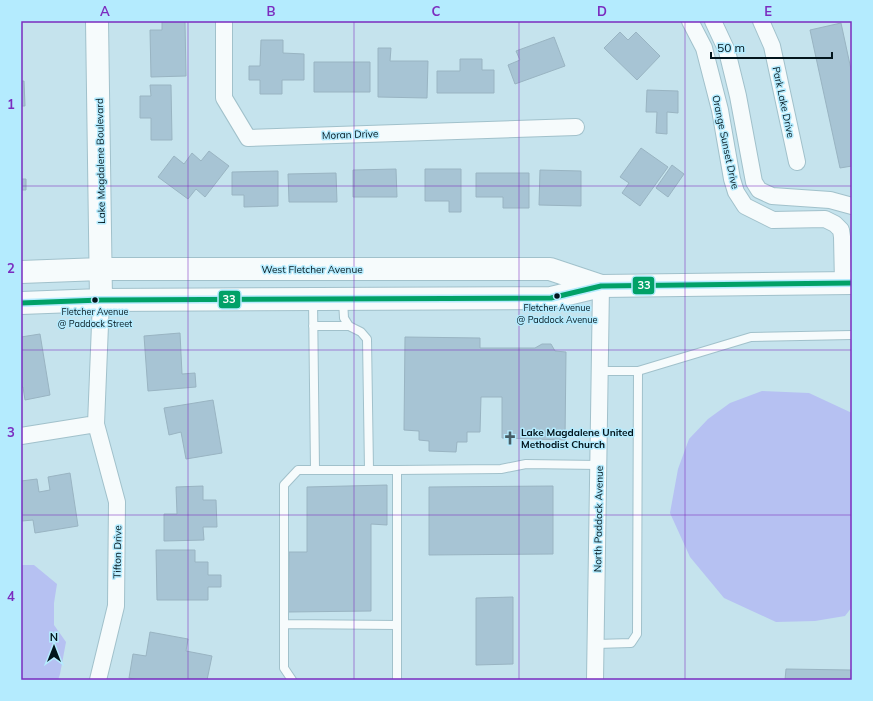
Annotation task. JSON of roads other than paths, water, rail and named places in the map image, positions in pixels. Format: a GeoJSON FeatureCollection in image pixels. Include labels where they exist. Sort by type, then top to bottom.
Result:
{"type":"FeatureCollection","features":[{"type":"Feature","properties":{"kind":"main road","name":"Lake Magdalene Boulevard"},"geometry":{"type":"LineString","coordinates":[[97,21],[101,300]]}},
{"type":"Feature","properties":{"kind":"main road","name":"West Fletcher Avenue"},"geometry":{"type":"LineString","coordinates":[[21,272],[101,270],[550,270],[601,286]]}},
{"type":"Feature","properties":{"kind":"main road","name":"West Fletcher Avenue"},"geometry":{"type":"LineString","coordinates":[[21,303],[101,300],[551,298],[601,286],[848,283]]}},
{"type":"Feature","properties":{"kind":"street","name":"Moran Drive"},"geometry":{"type":"LineString","coordinates":[[224,21],[224,98],[248,138],[576,127]]}},
{"type":"Feature","properties":{"kind":"street","name":"Orange Sunset Drive"},"geometry":{"type":"LineString","coordinates":[[690,21],[704,48],[720,110],[732,179],[736,192],[745,206],[773,220],[825,219],[835,224],[841,230],[848,283]]}},
{"type":"Feature","properties":{"kind":"street","name":"Orange Sunset Drive"},"geometry":{"type":"LineString","coordinates":[[713,21],[727,51],[738,96],[754,182],[759,190],[772,196],[830,200],[852,206]]}},
{"type":"Feature","properties":{"kind":"street","name":"Park Lake Drive"},"geometry":{"type":"LineString","coordinates":[[761,21],[772,46],[797,162]]}},
{"type":"Feature","properties":{"kind":"street","name":"North Paddock Avenue"},"geometry":{"type":"LineString","coordinates":[[595,680],[601,286]]}},
{"type":"Feature","properties":{"kind":"street","name":"Tifton Drive"},"geometry":{"type":"LineString","coordinates":[[98,680],[116,606],[118,502],[96,424],[101,300]]}},
{"type":"Feature","properties":{"kind":"street"},"geometry":{"type":"LineString","coordinates":[[21,436],[96,424]]}},
{"type":"Feature","properties":{"kind":"lane"},"geometry":{"type":"LineString","coordinates":[[313,299],[316,470]]}},
{"type":"Feature","properties":{"kind":"lane"},"geometry":{"type":"LineString","coordinates":[[343,299],[344,318],[349,326]]}},
{"type":"Feature","properties":{"kind":"lane"},"geometry":{"type":"LineString","coordinates":[[313,326],[349,326],[361,332],[367,339],[369,470]]}},
{"type":"Feature","properties":{"kind":"lane"},"geometry":{"type":"LineString","coordinates":[[600,371],[638,371],[751,337],[852,335]]}},
{"type":"Feature","properties":{"kind":"lane"},"geometry":{"type":"LineString","coordinates":[[596,644],[631,643],[637,634],[638,371]]}},
{"type":"Feature","properties":{"kind":"lane"},"geometry":{"type":"LineString","coordinates":[[292,680],[284,668],[284,485],[298,470],[501,469],[526,464],[598,465]]}},
{"type":"Feature","properties":{"kind":"lane"},"geometry":{"type":"LineString","coordinates":[[397,470],[397,680]]}},
{"type":"Feature","properties":{"kind":"lane"},"geometry":{"type":"LineString","coordinates":[[284,624],[397,625]]}},
{"type":"Feature","properties":{"kind":"water"},"geometry":{"type":"Polygon","coordinates":[[[762,391],[809,393],[852,413],[852,607],[845,616],[815,621],[776,622],[724,598],[690,557],[670,513],[678,469],[689,439],[708,419],[730,403],[762,391]]]}},
{"type":"Feature","properties":{"kind":"water"},"geometry":{"type":"Polygon","coordinates":[[[21,565],[34,565],[57,584],[54,603],[54,625],[66,642],[58,680],[21,680],[21,565]]]}},
{"type":"Feature","properties":{"kind":"place","name":"Fletcher Avenue @ Paddock Avenue"},"geometry":{"type":"Point","coordinates":[557,296]}},
{"type":"Feature","properties":{"kind":"place","name":"Fletcher Avenue @ Paddock Street"},"geometry":{"type":"Point","coordinates":[95,300]}},
{"type":"Feature","properties":{"kind":"place","name":"Lake Magdalene United Methodist Church"},"geometry":{"type":"Point","coordinates":[510,438]}}]}
